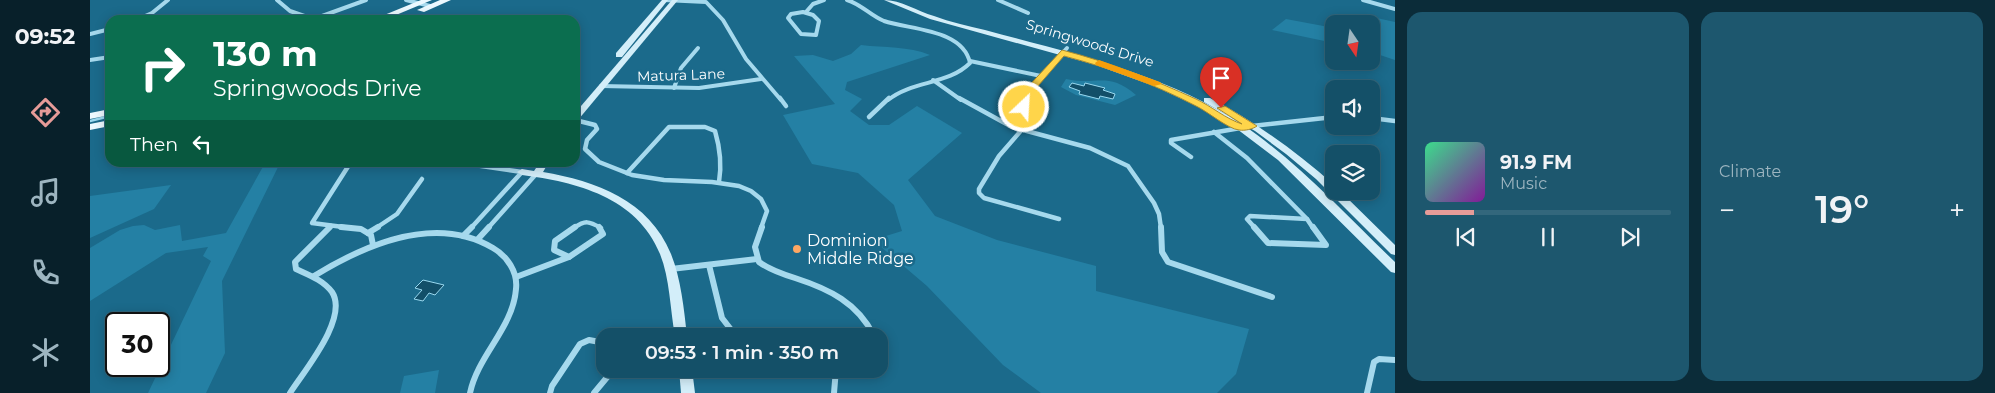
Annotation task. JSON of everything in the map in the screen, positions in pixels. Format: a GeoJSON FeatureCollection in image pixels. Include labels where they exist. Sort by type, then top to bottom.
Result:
{"type":"FeatureCollection","features":[{"type":"Feature","properties":{"kind":"main road"},"geometry":{"type":"LineString","coordinates":[[389,15],[419,3],[447,0]]}},
{"type":"Feature","properties":{"kind":"main road"},"geometry":{"type":"LineString","coordinates":[[407,15],[429,3]]}},
{"type":"Feature","properties":{"kind":"main road"},"geometry":{"type":"LineString","coordinates":[[90,116],[105,113]]}},
{"type":"Feature","properties":{"kind":"main road"},"geometry":{"type":"LineString","coordinates":[[90,127],[105,123]]}},
{"type":"Feature","properties":{"kind":"street"},"geometry":{"type":"LineString","coordinates":[[147,15],[168,0]]}},
{"type":"Feature","properties":{"kind":"street"},"geometry":{"type":"LineString","coordinates":[[277,0],[290,11],[300,15]]}},
{"type":"Feature","properties":{"kind":"street"},"geometry":{"type":"LineString","coordinates":[[326,15],[366,0]]}},
{"type":"Feature","properties":{"kind":"street"},"geometry":{"type":"LineString","coordinates":[[406,0],[419,3]]}},
{"type":"Feature","properties":{"kind":"street"},"geometry":{"type":"LineString","coordinates":[[580,101],[664,0],[706,2],[723,20],[736,45],[761,79],[786,106]]}},
{"type":"Feature","properties":{"kind":"street"},"geometry":{"type":"LineString","coordinates":[[806,12],[816,17],[820,23],[817,34],[813,36],[801,34],[788,18],[794,13],[806,12],[813,4],[824,0]]}},
{"type":"Feature","properties":{"kind":"street"},"geometry":{"type":"LineString","coordinates":[[848,0],[884,21],[953,41],[968,52],[970,61]]}},
{"type":"Feature","properties":{"kind":"street"},"geometry":{"type":"LineString","coordinates":[[854,2],[860,0]]}},
{"type":"Feature","properties":{"kind":"street","name":"Springwoods Drive"},"geometry":{"type":"LineString","coordinates":[[888,0],[932,18],[1065,51],[1157,84],[1200,104],[1240,127],[1298,172],[1395,269]]}},
{"type":"Feature","properties":{"kind":"street","name":"Springwoods Drive"},"geometry":{"type":"LineString","coordinates":[[899,0],[944,17],[1156,77],[1221,108],[1252,126],[1303,162],[1325,183]]}},
{"type":"Feature","properties":{"kind":"street"},"geometry":{"type":"LineString","coordinates":[[998,0],[1028,13]]}},
{"type":"Feature","properties":{"kind":"street"},"geometry":{"type":"LineString","coordinates":[[1363,0],[1395,9]]}},
{"type":"Feature","properties":{"kind":"street"},"geometry":{"type":"LineString","coordinates":[[580,113],[675,1]]}},
{"type":"Feature","properties":{"kind":"street"},"geometry":{"type":"LineString","coordinates":[[90,34],[105,30]]}},
{"type":"Feature","properties":{"kind":"street"},"geometry":{"type":"LineString","coordinates":[[674,88],[681,68],[698,48]]}},
{"type":"Feature","properties":{"kind":"street"},"geometry":{"type":"LineString","coordinates":[[1060,219],[984,198],[979,193],[999,156],[1022,130],[1026,122],[1025,100],[1041,76],[1065,51]]}},
{"type":"Feature","properties":{"kind":"street"},"geometry":{"type":"LineString","coordinates":[[90,60],[105,58]]}},
{"type":"Feature","properties":{"kind":"street"},"geometry":{"type":"LineString","coordinates":[[970,61],[1041,76]]}},
{"type":"Feature","properties":{"kind":"street"},"geometry":{"type":"LineString","coordinates":[[869,117],[897,92],[961,72],[970,61]]}},
{"type":"Feature","properties":{"kind":"street","name":"Matura Lane"},"geometry":{"type":"LineString","coordinates":[[601,86],[674,88],[717,86],[761,79]]}},
{"type":"Feature","properties":{"kind":"street"},"geometry":{"type":"LineString","coordinates":[[933,80],[968,104],[1022,130],[1106,154],[1129,167],[1160,215],[1162,255],[1168,262],[1272,297]]}},
{"type":"Feature","properties":{"kind":"street"},"geometry":{"type":"LineString","coordinates":[[1191,158],[1172,143],[1171,140],[1240,127],[1325,118]]}},
{"type":"Feature","properties":{"kind":"street"},"geometry":{"type":"LineString","coordinates":[[1380,119],[1395,121]]}},
{"type":"Feature","properties":{"kind":"street"},"geometry":{"type":"LineString","coordinates":[[580,120],[597,126],[585,144],[587,153],[603,164],[627,173],[669,181],[719,182],[746,189],[760,198],[765,205],[767,217],[755,247],[757,259]]}},
{"type":"Feature","properties":{"kind":"street"},"geometry":{"type":"LineString","coordinates":[[627,173],[640,162],[666,129],[673,126],[705,127],[715,131],[720,149],[722,160],[719,182]]}},
{"type":"Feature","properties":{"kind":"street"},"geometry":{"type":"LineString","coordinates":[[1214,132],[1247,158],[1307,219],[1326,245],[1268,243],[1247,219],[1250,216],[1307,219]]}},
{"type":"Feature","properties":{"kind":"street"},"geometry":{"type":"LineString","coordinates":[[348,167],[312,223],[361,229],[372,235],[373,245]]}},
{"type":"Feature","properties":{"kind":"street"},"geometry":{"type":"LineString","coordinates":[[488,167],[582,183],[623,202],[647,223],[655,234],[670,269],[680,328]]}},
{"type":"Feature","properties":{"kind":"street"},"geometry":{"type":"LineString","coordinates":[[464,236],[526,167]]}},
{"type":"Feature","properties":{"kind":"street"},"geometry":{"type":"LineString","coordinates":[[478,240],[542,167]]}},
{"type":"Feature","properties":{"kind":"street"},"geometry":{"type":"LineString","coordinates":[[368,233],[397,214],[422,179]]}},
{"type":"Feature","properties":{"kind":"street","name":"Springwoods Drive"},"geometry":{"type":"LineString","coordinates":[[1343,200],[1395,251]]}},
{"type":"Feature","properties":{"kind":"street"},"geometry":{"type":"LineString","coordinates":[[516,277],[568,257],[603,234],[601,228],[585,221],[556,241],[553,244],[554,250],[568,257]]}},
{"type":"Feature","properties":{"kind":"street"},"geometry":{"type":"LineString","coordinates":[[290,393],[332,329],[337,316],[335,298],[328,288],[314,276],[296,269],[295,262],[331,226]]}},
{"type":"Feature","properties":{"kind":"street"},"geometry":{"type":"LineString","coordinates":[[314,276],[373,245],[425,234],[464,236],[493,247],[505,258],[516,277],[516,293],[512,308],[499,336],[474,375],[470,393]]}},
{"type":"Feature","properties":{"kind":"street"},"geometry":{"type":"LineString","coordinates":[[670,269],[757,259],[772,270],[814,284],[848,302],[865,319],[870,328]]}},
{"type":"Feature","properties":{"kind":"street"},"geometry":{"type":"LineString","coordinates":[[708,265],[722,318],[730,328]]}},
{"type":"Feature","properties":{"kind":"street"},"geometry":{"type":"LineString","coordinates":[[550,393],[552,386],[580,344],[589,340],[596,341]]}},
{"type":"Feature","properties":{"kind":"street"},"geometry":{"type":"LineString","coordinates":[[1367,393],[1374,362],[1379,359],[1395,360]]}},
{"type":"Feature","properties":{"kind":"street"},"geometry":{"type":"LineString","coordinates":[[594,393],[606,378]]}},
{"type":"Feature","properties":{"kind":"street"},"geometry":{"type":"LineString","coordinates":[[687,378],[688,393]]}},
{"type":"Feature","properties":{"kind":"street"},"geometry":{"type":"LineString","coordinates":[[834,393],[835,378]]}},
{"type":"Feature","properties":{"kind":"shaded area"},"geometry":{"type":"Polygon","coordinates":[[[1286,19],[1325,26],[1325,41],[1272,30],[1286,19]]]}},
{"type":"Feature","properties":{"kind":"shaded area"},"geometry":{"type":"Polygon","coordinates":[[[1380,19],[1395,22],[1395,60],[1380,55],[1380,19]]]}},
{"type":"Feature","properties":{"kind":"shaded area"},"geometry":{"type":"Polygon","coordinates":[[[861,45],[905,49],[930,55],[847,82],[845,90],[862,99],[850,111],[869,125],[889,125],[917,106],[962,133],[908,180],[935,216],[997,240],[1096,266],[1096,291],[1249,329],[1236,374],[1217,393],[1041,393],[1003,365],[927,286],[873,240],[902,231],[894,205],[858,173],[812,164],[783,115],[835,104],[794,56],[813,55],[833,61],[851,54],[861,45]]]}},
{"type":"Feature","properties":{"kind":"shaded area"},"geometry":{"type":"Polygon","coordinates":[[[1066,79],[1110,81],[1118,83],[1136,95],[1115,105],[1076,95],[1061,87],[1066,79]]]}},
{"type":"Feature","properties":{"kind":"shaded area"},"geometry":{"type":"Polygon","coordinates":[[[1072,83],[1084,86],[1085,83],[1105,88],[1103,90],[1115,94],[1113,99],[1100,96],[1099,99],[1079,94],[1080,91],[1069,87],[1072,83]]]}},
{"type":"Feature","properties":{"kind":"shaded area"},"geometry":{"type":"Polygon","coordinates":[[[263,167],[278,167],[222,281],[225,353],[206,393],[148,393],[156,377],[170,377],[170,347],[211,261],[203,256],[208,247],[166,253],[90,301],[90,248],[120,230],[144,225],[155,230],[180,225],[182,241],[226,233],[263,167]]]}},
{"type":"Feature","properties":{"kind":"shaded area"},"geometry":{"type":"Polygon","coordinates":[[[171,185],[154,209],[90,238],[90,196],[171,185]]]}},
{"type":"Feature","properties":{"kind":"shaded area"},"geometry":{"type":"Polygon","coordinates":[[[423,280],[444,285],[435,295],[429,293],[423,301],[414,299],[422,290],[415,288],[423,280]]]}},
{"type":"Feature","properties":{"kind":"shaded area"},"geometry":{"type":"Polygon","coordinates":[[[439,370],[435,393],[400,393],[404,376],[439,370]]]}},
{"type":"Feature","properties":{"kind":"waterway"},"geometry":{"type":"LineString","coordinates":[[90,121],[105,117]]}},
{"type":"Feature","properties":{"kind":"slow traffic"},"geometry":{"type":"LineString","coordinates":[[1099,63],[1157,84]]}},
{"type":"Feature","properties":{"kind":"place","name":"Dominion Middle Ridge"},"geometry":{"type":"Point","coordinates":[797,249]}},
{"type":"Feature","properties":{"kind":"route"},"geometry":{"type":"LineString","coordinates":[[1024,107],[1027,93],[1062,53],[1137,76],[1200,104],[1240,127],[1252,126],[1221,108]]}}]}
